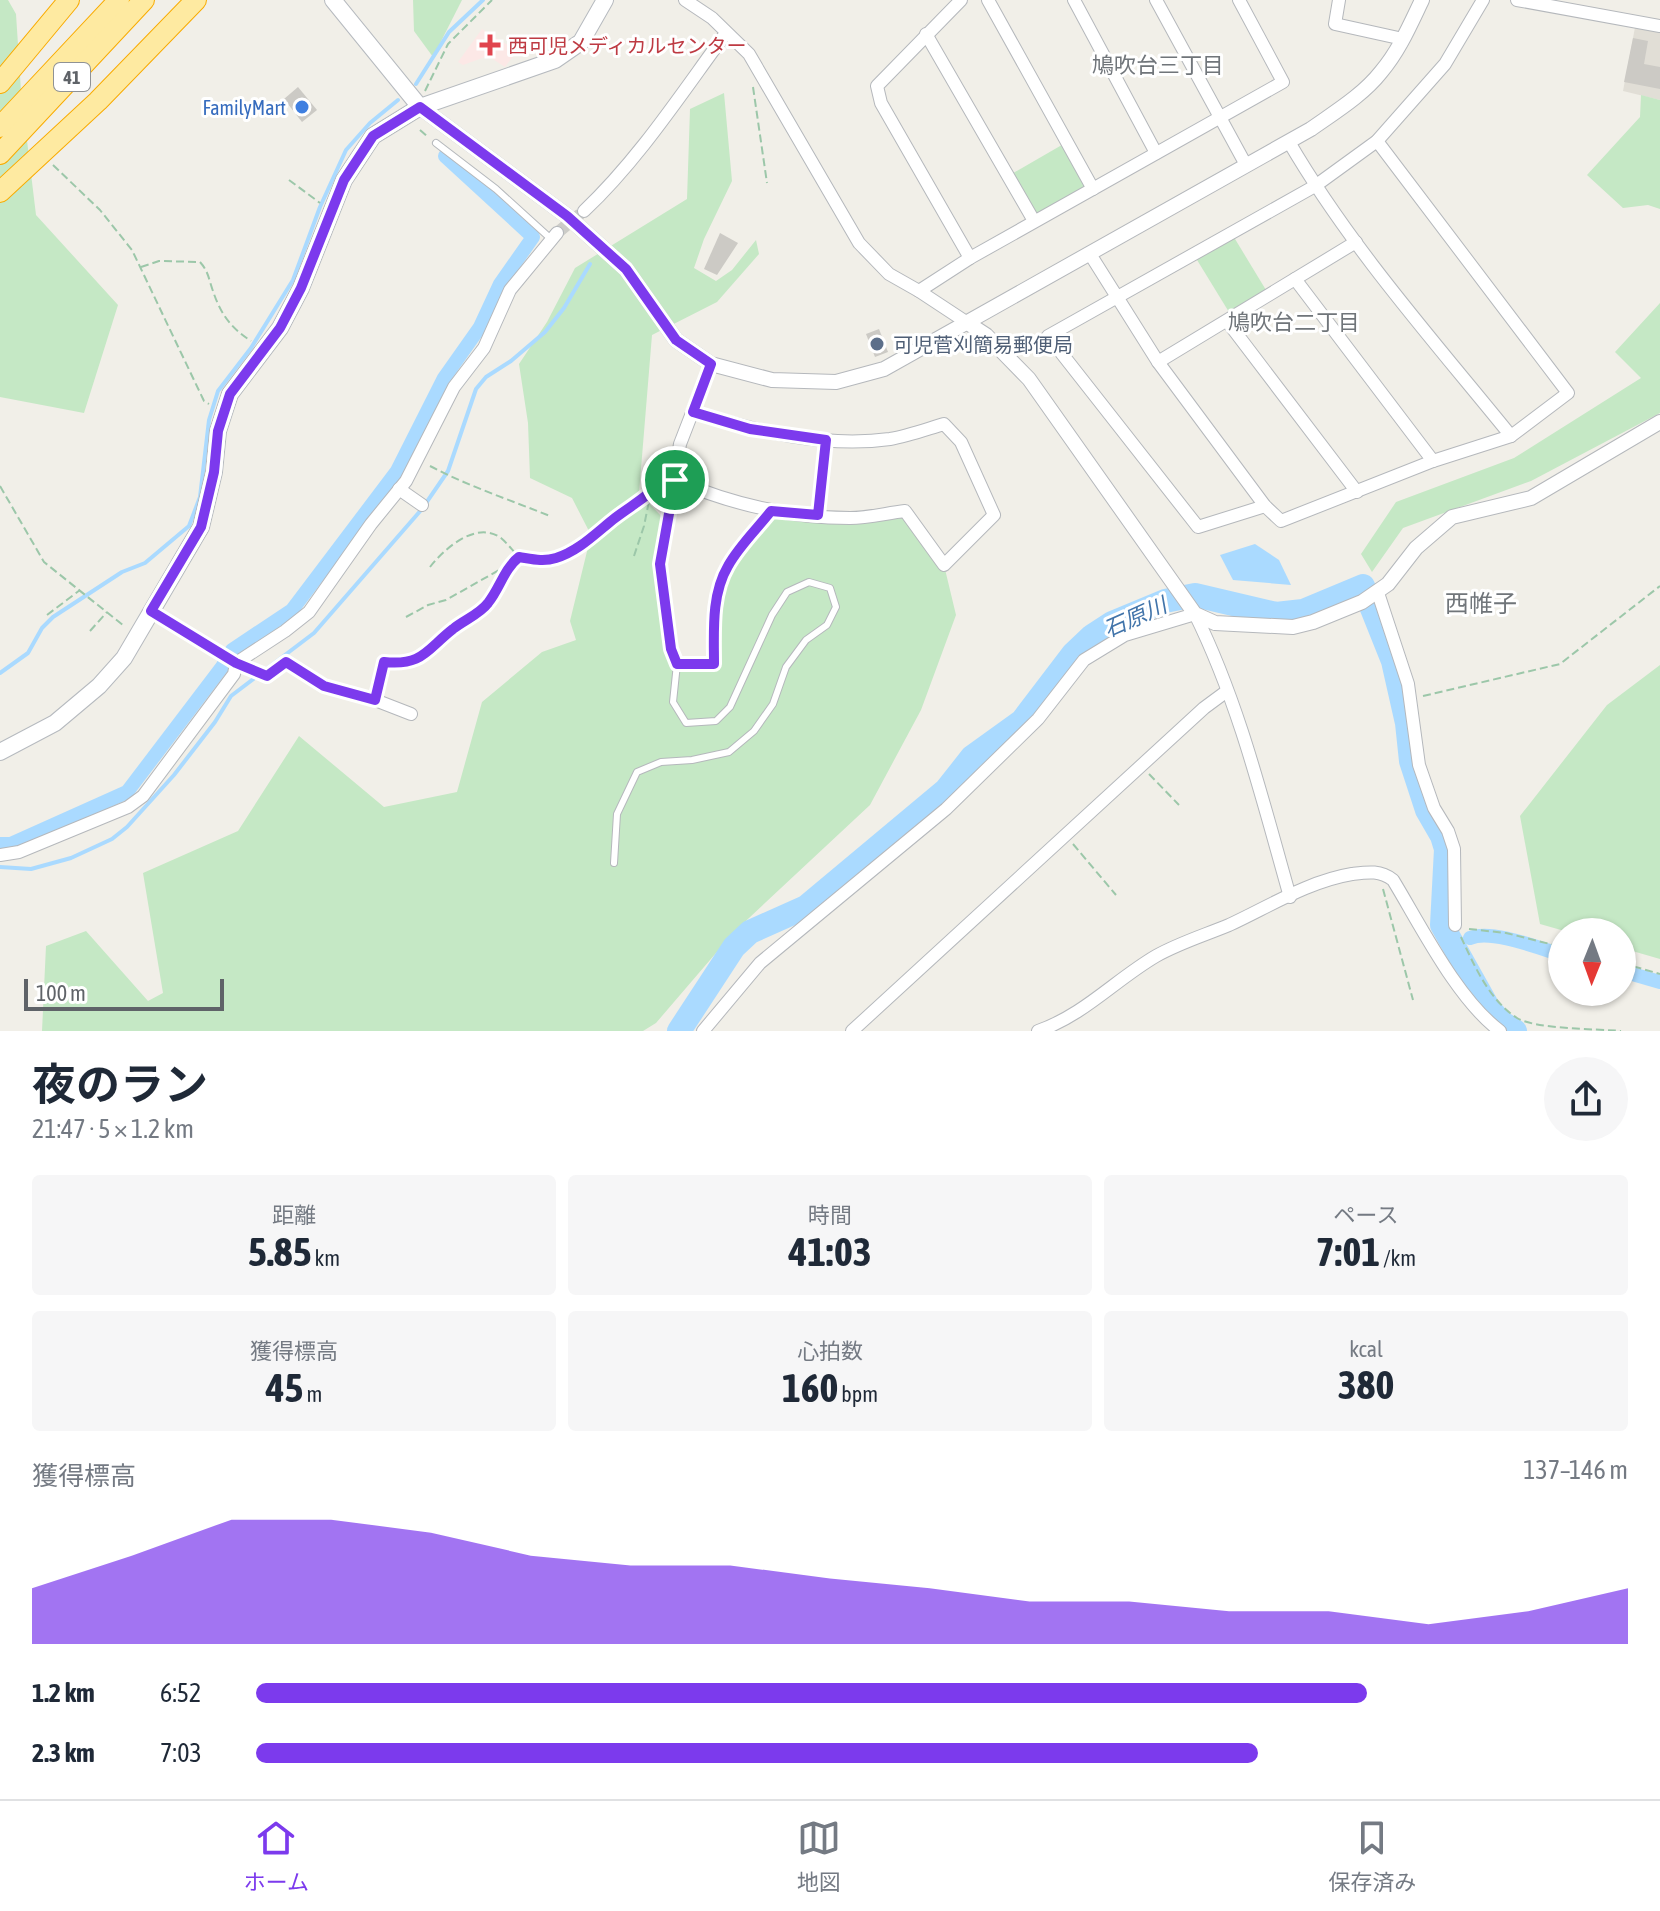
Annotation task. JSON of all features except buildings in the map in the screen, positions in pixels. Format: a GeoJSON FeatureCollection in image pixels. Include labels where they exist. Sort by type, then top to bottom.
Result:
{"type":"FeatureCollection","features":[{"type":"Feature","properties":{"kind":"highway"},"geometry":{"type":"LineString","coordinates":[[0,83],[69,0]]}},
{"type":"Feature","properties":{"kind":"highway","name":"41"},"geometry":{"type":"LineString","coordinates":[[0,127],[119,0]]}},
{"type":"Feature","properties":{"kind":"highway","name":"41"},"geometry":{"type":"LineString","coordinates":[[0,154],[144,0]]}},
{"type":"Feature","properties":{"kind":"highway"},"geometry":{"type":"LineString","coordinates":[[0,192],[98,101],[196,0]]}},
{"type":"Feature","properties":{"kind":"main road"},"geometry":{"type":"LineString","coordinates":[[333,0],[420,107]]}},
{"type":"Feature","properties":{"kind":"main road"},"geometry":{"type":"LineString","coordinates":[[0,752],[55,723],[99,686],[124,658],[201,527],[214,472],[218,431],[230,394],[280,328],[301,288],[344,180],[373,136],[420,107],[555,60],[581,42],[605,0]]}},
{"type":"Feature","properties":{"kind":"street"},"geometry":{"type":"LineString","coordinates":[[685,0],[712,18],[744,48],[859,243],[889,274],[986,335],[1012,360],[1038,391],[1171,576],[1195,614],[1227,691],[1290,897]]}},
{"type":"Feature","properties":{"kind":"street"},"geometry":{"type":"LineString","coordinates":[[961,0],[877,86],[881,103],[970,258]]}},
{"type":"Feature","properties":{"kind":"street"},"geometry":{"type":"LineString","coordinates":[[988,0],[1093,189]]}},
{"type":"Feature","properties":{"kind":"street"},"geometry":{"type":"LineString","coordinates":[[1074,0],[1156,153]]}},
{"type":"Feature","properties":{"kind":"street"},"geometry":{"type":"LineString","coordinates":[[1156,0],[1246,165]]}},
{"type":"Feature","properties":{"kind":"street"},"geometry":{"type":"LineString","coordinates":[[919,291],[1034,221],[1283,82],[1239,0]]}},
{"type":"Feature","properties":{"kind":"street"},"geometry":{"type":"LineString","coordinates":[[1339,0],[1335,24],[1403,39]]}},
{"type":"Feature","properties":{"kind":"street"},"geometry":{"type":"LineString","coordinates":[[420,107],[567,216],[626,269],[676,340],[711,364],[772,380],[836,382],[884,369],[1289,142],[1348,102],[1380,74],[1403,39],[1422,0]]}},
{"type":"Feature","properties":{"kind":"street"},"geometry":{"type":"LineString","coordinates":[[1265,506],[1198,527],[1048,336],[1315,186],[1377,141],[1445,64],[1483,0]]}},
{"type":"Feature","properties":{"kind":"street"},"geometry":{"type":"LineString","coordinates":[[1517,0],[1562,4],[1660,26]]}},
{"type":"Feature","properties":{"kind":"street"},"geometry":{"type":"LineString","coordinates":[[584,211],[656,128],[726,33]]}},
{"type":"Feature","properties":{"kind":"street"},"geometry":{"type":"LineString","coordinates":[[926,34],[1034,221]]}},
{"type":"Feature","properties":{"kind":"street"},"geometry":{"type":"LineString","coordinates":[[1090,254],[1158,362],[1265,506],[1281,521],[1433,461],[1511,436],[1568,393],[1377,141]]}},
{"type":"Feature","properties":{"kind":"street"},"geometry":{"type":"LineString","coordinates":[[1289,142],[1315,186],[1356,242],[1511,436]]}},
{"type":"Feature","properties":{"kind":"street"},"geometry":{"type":"LineString","coordinates":[[0,855],[19,852],[128,807],[143,796],[234,674],[236,663],[309,612],[399,489],[454,387],[484,348],[510,290],[553,235]]}},
{"type":"Feature","properties":{"kind":"street"},"geometry":{"type":"LineString","coordinates":[[1158,362],[1356,242]]}},
{"type":"Feature","properties":{"kind":"street"},"geometry":{"type":"LineString","coordinates":[[1295,279],[1433,461]]}},
{"type":"Feature","properties":{"kind":"street"},"geometry":{"type":"LineString","coordinates":[[1227,321],[1357,492]]}},
{"type":"Feature","properties":{"kind":"street"},"geometry":{"type":"LineString","coordinates":[[711,364],[680,444],[660,564],[671,649],[677,664],[714,664],[714,614],[721,582],[729,565],[771,511]]}},
{"type":"Feature","properties":{"kind":"street"},"geometry":{"type":"LineString","coordinates":[[675,480],[717,498],[771,511],[851,518],[905,511],[944,565],[994,515],[961,442],[944,424],[891,439],[841,442],[750,429],[693,412]]}},
{"type":"Feature","properties":{"kind":"street"},"geometry":{"type":"LineString","coordinates":[[703,1031],[760,963],[946,809],[1038,719],[1084,660],[1125,635],[1195,614],[1215,623],[1293,627],[1362,602],[1378,593],[1398,574],[1416,548],[1452,517],[1531,498],[1660,422]]}},
{"type":"Feature","properties":{"kind":"street"},"geometry":{"type":"LineString","coordinates":[[818,515],[826,440]]}},
{"type":"Feature","properties":{"kind":"street"},"geometry":{"type":"LineString","coordinates":[[399,489],[422,505]]}},
{"type":"Feature","properties":{"kind":"street"},"geometry":{"type":"LineString","coordinates":[[1378,593],[1404,669],[1419,765],[1434,808],[1448,831],[1454,849],[1455,925]]}},
{"type":"Feature","properties":{"kind":"street"},"geometry":{"type":"LineString","coordinates":[[151,611],[236,663],[267,676],[286,662],[324,686],[411,714]]}},
{"type":"Feature","properties":{"kind":"street"},"geometry":{"type":"LineString","coordinates":[[852,1031],[1204,708],[1227,691]]}},
{"type":"Feature","properties":{"kind":"street"},"geometry":{"type":"LineString","coordinates":[[1038,1031],[1086,1007],[1157,956],[1320,882],[1351,874],[1380,873],[1393,880],[1441,960],[1478,1010],[1500,1031]]}},
{"type":"Feature","properties":{"kind":"lane"},"geometry":{"type":"LineString","coordinates":[[436,143],[553,235]]}},
{"type":"Feature","properties":{"kind":"lane"},"geometry":{"type":"LineString","coordinates":[[614,863],[617,814],[637,772],[661,762],[692,760],[729,752],[754,731],[773,704],[786,667],[806,640],[827,625],[836,607],[830,588],[809,582],[787,592],[772,615],[730,707],[716,721],[686,723],[673,702],[677,664]]}},
{"type":"Feature","properties":{"kind":"path"},"geometry":{"type":"LineString","coordinates":[[420,107],[427,82],[448,44],[492,0]]}},
{"type":"Feature","properties":{"kind":"path"},"geometry":{"type":"LineString","coordinates":[[752,81],[767,183]]}},
{"type":"Feature","properties":{"kind":"path"},"geometry":{"type":"LineString","coordinates":[[50,163],[100,210],[132,250],[184,361],[208,404]]}},
{"type":"Feature","properties":{"kind":"path"},"geometry":{"type":"LineString","coordinates":[[289,180],[314,199]]}},
{"type":"Feature","properties":{"kind":"path"},"geometry":{"type":"LineString","coordinates":[[140,267],[159,261],[200,262],[207,270],[227,323],[247,338]]}},
{"type":"Feature","properties":{"kind":"path"},"geometry":{"type":"LineString","coordinates":[[1012,360],[1048,336]]}},
{"type":"Feature","properties":{"kind":"path"},"geometry":{"type":"LineString","coordinates":[[440,471],[550,516]]}},
{"type":"Feature","properties":{"kind":"path"},"geometry":{"type":"LineString","coordinates":[[430,567],[442,551],[463,538],[484,533],[501,538],[519,557],[543,561],[560,557],[585,543],[650,495],[665,479],[675,480]]}},
{"type":"Feature","properties":{"kind":"path"},"geometry":{"type":"LineString","coordinates":[[0,486],[44,562],[136,636]]}},
{"type":"Feature","properties":{"kind":"path"},"geometry":{"type":"LineString","coordinates":[[634,556],[650,495]]}},
{"type":"Feature","properties":{"kind":"path"},"geometry":{"type":"LineString","coordinates":[[406,617],[428,605],[446,600],[519,557]]}},
{"type":"Feature","properties":{"kind":"path"},"geometry":{"type":"LineString","coordinates":[[375,700],[384,662],[403,664],[429,653],[452,629],[486,607],[509,565]]}},
{"type":"Feature","properties":{"kind":"path"},"geometry":{"type":"LineString","coordinates":[[1410,699],[1560,664],[1660,586]]}},
{"type":"Feature","properties":{"kind":"path"},"geometry":{"type":"LineString","coordinates":[[47,615],[80,590]]}},
{"type":"Feature","properties":{"kind":"path"},"geometry":{"type":"LineString","coordinates":[[90,631],[107,612]]}},
{"type":"Feature","properties":{"kind":"path"},"geometry":{"type":"LineString","coordinates":[[1141,766],[1179,805]]}},
{"type":"Feature","properties":{"kind":"path"},"geometry":{"type":"LineString","coordinates":[[1065,836],[1116,895]]}},
{"type":"Feature","properties":{"kind":"path"},"geometry":{"type":"LineString","coordinates":[[1380,873],[1384,898],[1413,1000]]}},
{"type":"Feature","properties":{"kind":"path"},"geometry":{"type":"LineString","coordinates":[[1455,925],[1548,944]]}},
{"type":"Feature","properties":{"kind":"path"},"geometry":{"type":"LineString","coordinates":[[1455,925],[1494,996],[1518,1018],[1621,1031]]}},
{"type":"Feature","properties":{"kind":"path"},"geometry":{"type":"LineString","coordinates":[[1636,967],[1660,974]]}},
{"type":"Feature","properties":{"kind":"shaded area"},"geometry":{"type":"Polygon","coordinates":[[[1636,22],[1660,26],[1660,100],[1623,91],[1636,22]]]}},
{"type":"Feature","properties":{"kind":"shaded area"},"geometry":{"type":"Polygon","coordinates":[[[482,29],[517,51],[505,67],[488,56],[463,65],[458,62],[482,29]]]}},
{"type":"Feature","properties":{"kind":"green space"},"geometry":{"type":"Polygon","coordinates":[[[0,0],[8,0],[16,14],[21,91],[36,215],[118,305],[84,413],[0,397],[0,0]]]}},
{"type":"Feature","properties":{"kind":"green space"},"geometry":{"type":"Polygon","coordinates":[[[413,0],[462,0],[433,57],[414,31],[413,0]]]}},
{"type":"Feature","properties":{"kind":"green space"},"geometry":{"type":"Polygon","coordinates":[[[724,93],[732,181],[704,239],[694,268],[716,281],[732,270],[756,240],[759,254],[717,302],[652,335],[639,493],[664,519],[657,563],[677,666],[714,664],[721,582],[771,511],[849,519],[905,511],[944,565],[956,615],[921,710],[870,805],[734,932],[656,1023],[643,1031],[42,1031],[46,946],[86,931],[148,1001],[163,993],[143,873],[238,831],[299,736],[384,807],[457,792],[482,702],[542,652],[576,640],[570,621],[591,535],[572,498],[530,478],[528,423],[519,364],[547,322],[575,268],[687,199],[690,109],[724,93]]]}},
{"type":"Feature","properties":{"kind":"green space"},"geometry":{"type":"Polygon","coordinates":[[[1641,95],[1660,100],[1660,209],[1648,205],[1623,208],[1587,175],[1640,117],[1641,95]]]}},
{"type":"Feature","properties":{"kind":"green space"},"geometry":{"type":"Polygon","coordinates":[[[1067,142],[1093,189],[1034,221],[1008,176],[1067,142]]]}},
{"type":"Feature","properties":{"kind":"green space"},"geometry":{"type":"Polygon","coordinates":[[[1232,234],[1269,295],[1232,317],[1194,255],[1232,234]]]}},
{"type":"Feature","properties":{"kind":"green space"},"geometry":{"type":"Polygon","coordinates":[[[1660,303],[1660,413],[1531,481],[1403,528],[1372,572],[1361,554],[1396,502],[1514,458],[1641,378],[1615,352],[1660,303]]]}},
{"type":"Feature","properties":{"kind":"green space"},"geometry":{"type":"Polygon","coordinates":[[[1660,665],[1660,959],[1636,952],[1636,918],[1548,918],[1548,926],[1540,924],[1520,816],[1607,705],[1660,665]]]}},
{"type":"Feature","properties":{"kind":"water"},"geometry":{"type":"Polygon","coordinates":[[[1255,544],[1279,560],[1291,585],[1233,580],[1220,555],[1255,544]]]}},
{"type":"Feature","properties":{"kind":"waterway"},"geometry":{"type":"LineString","coordinates":[[416,84],[449,32],[483,0]]}},
{"type":"Feature","properties":{"kind":"waterway"},"geometry":{"type":"LineString","coordinates":[[0,673],[28,653],[42,628],[53,617],[122,572],[145,563],[189,526],[200,497],[209,420],[218,391],[251,348],[293,280],[320,207],[346,150],[370,123],[398,100]]}},
{"type":"Feature","properties":{"kind":"waterway"},"geometry":{"type":"LineString","coordinates":[[0,844],[11,844],[127,792],[232,650],[292,610],[397,471],[444,378],[480,327],[500,284],[533,237],[445,156]]}},
{"type":"Feature","properties":{"kind":"waterway"},"geometry":{"type":"LineString","coordinates":[[0,867],[31,869],[71,858],[112,839],[127,827],[174,775],[231,696],[314,633],[422,509],[448,471],[476,389],[486,377],[511,361],[545,332],[564,308],[590,264]]}},
{"type":"Feature","properties":{"kind":"waterway","name":"石原川"},"geometry":{"type":"LineString","coordinates":[[679,1031],[734,947],[750,932],[806,907],[946,790],[972,757],[1022,721],[1073,654],[1092,636],[1112,623],[1165,601],[1195,595],[1276,614],[1303,611],[1363,586],[1393,661],[1407,723],[1411,761],[1427,810],[1446,849],[1442,925],[1488,1007],[1501,1022],[1515,1031]]}},
{"type":"Feature","properties":{"kind":"waterway"},"geometry":{"type":"LineString","coordinates":[[1470,938],[1490,936],[1548,950]]}},
{"type":"Feature","properties":{"kind":"waterway"},"geometry":{"type":"LineString","coordinates":[[1636,975],[1660,982]]}},
{"type":"Feature","properties":{"kind":"tunnel"},"geometry":{"type":"LineString","coordinates":[[557,233],[584,211]]}},
{"type":"Feature","properties":{"kind":"place","name":"西可児メディカルセンター"},"geometry":{"type":"Point","coordinates":[490,45]}},
{"type":"Feature","properties":{"kind":"place","name":"FamilyMart"},"geometry":{"type":"Point","coordinates":[302,107]}},
{"type":"Feature","properties":{"kind":"place","name":"可児菅刈簡易郵便局"},"geometry":{"type":"Point","coordinates":[877,344]}},
{"type":"Feature","properties":{"kind":"district","name":"鳩吹台三丁目"},"geometry":{"type":"Point","coordinates":[1158,65]}},
{"type":"Feature","properties":{"kind":"district","name":"鳩吹台二丁目"},"geometry":{"type":"Point","coordinates":[1294,322]}},
{"type":"Feature","properties":{"kind":"district","name":"西帷子"},"geometry":{"type":"Point","coordinates":[1481,603]}},
{"type":"Feature","properties":{"kind":"route"},"geometry":{"type":"LineString","coordinates":[[420,107],[567,216],[626,269],[676,340],[711,364],[693,412],[750,429],[826,440],[818,515],[771,511],[729,565],[721,582],[714,614],[714,664],[677,664],[671,649],[660,564],[675,480],[665,479],[650,495],[585,543],[560,557],[543,561],[519,557],[509,565],[486,607],[452,629],[429,653],[403,664],[384,662],[375,700],[324,686],[286,662],[267,676],[236,663],[151,611],[201,527],[214,472],[218,431],[230,394],[280,328],[301,288],[344,180],[373,136],[420,107]]}}]}
